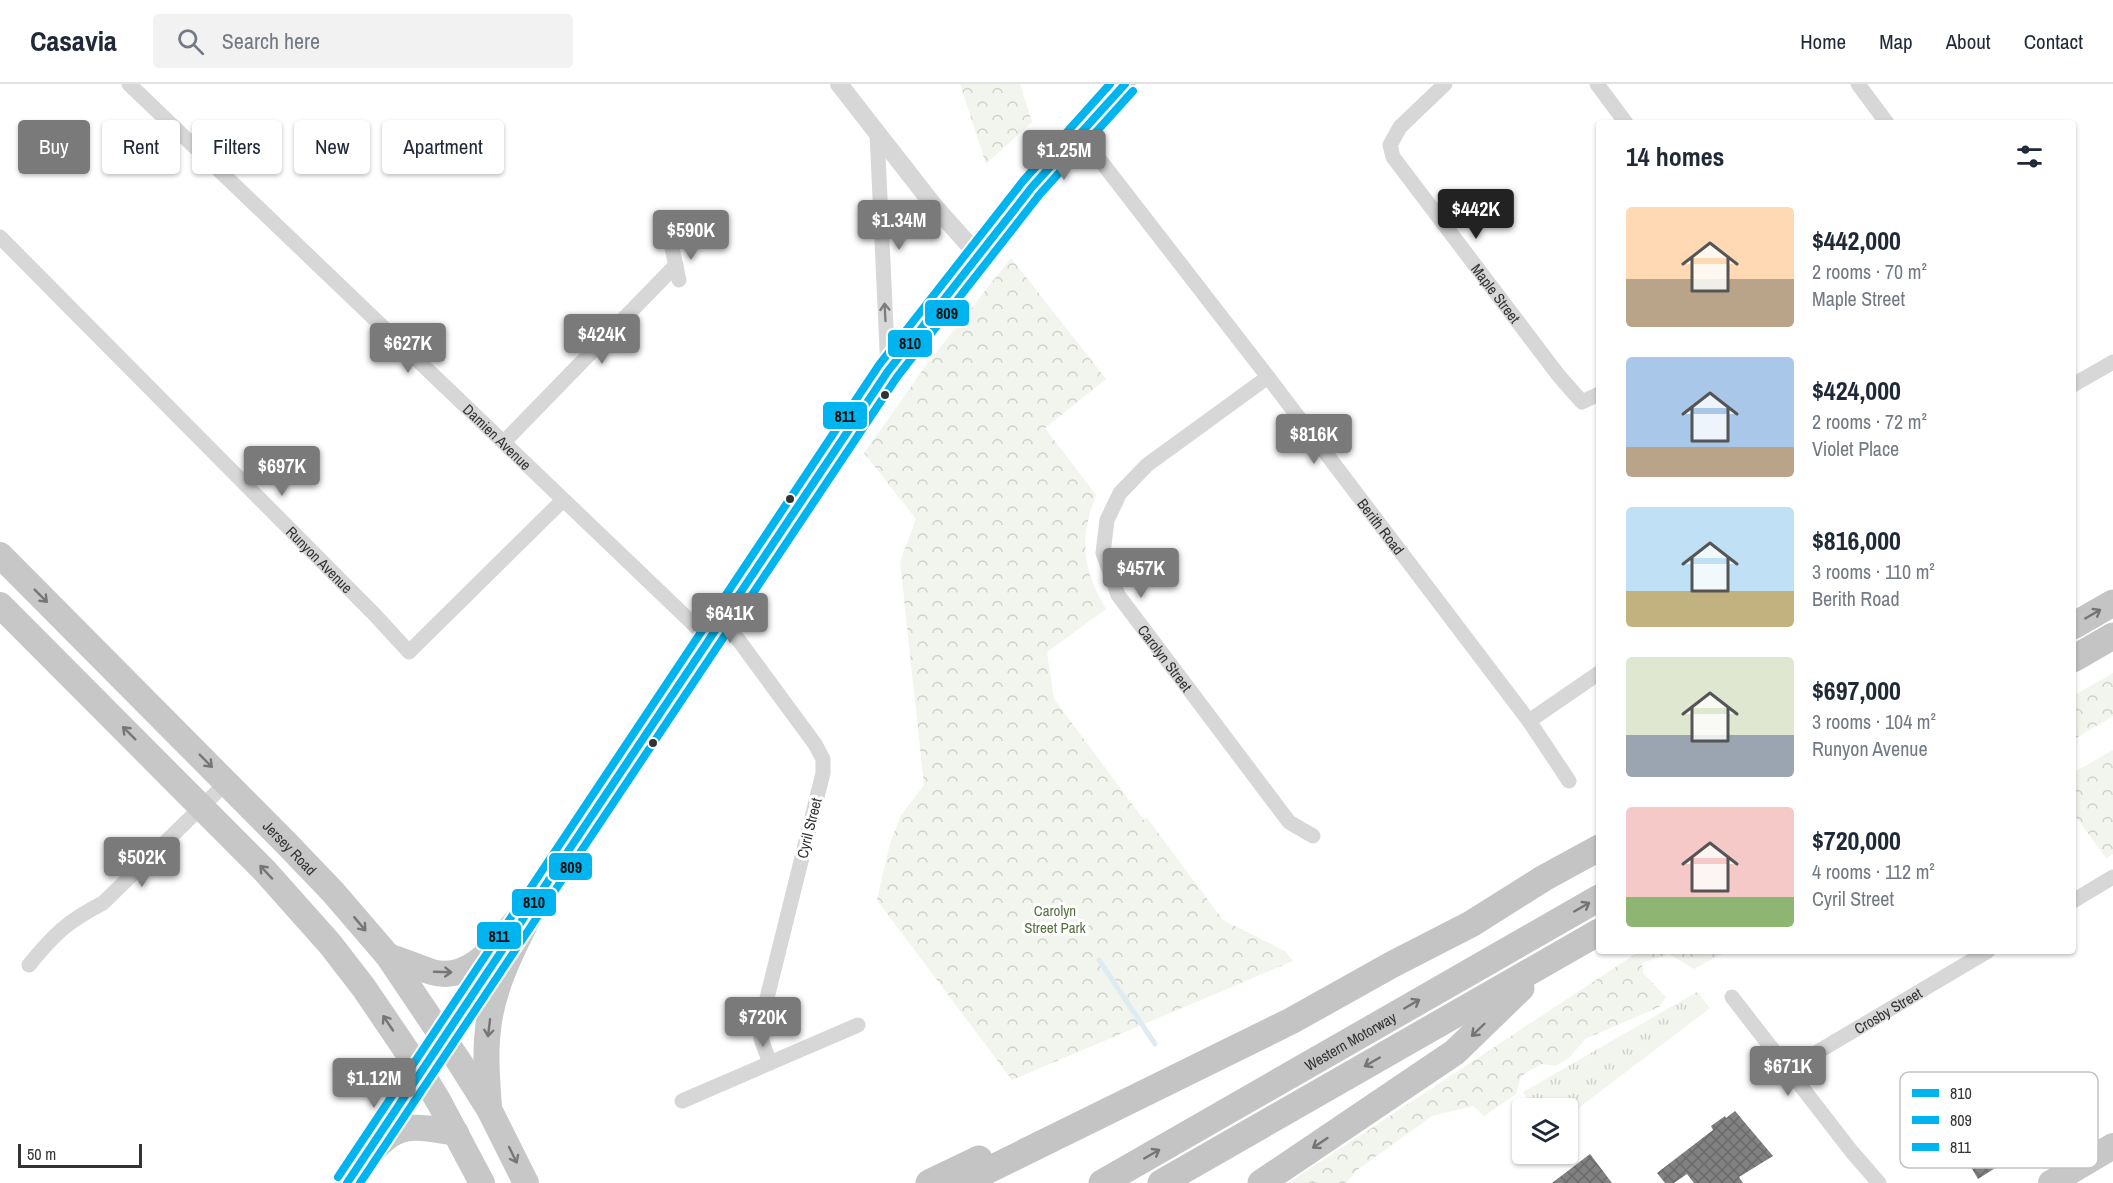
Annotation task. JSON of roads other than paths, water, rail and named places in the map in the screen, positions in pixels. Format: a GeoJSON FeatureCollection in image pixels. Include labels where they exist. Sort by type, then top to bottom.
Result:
{"type":"FeatureCollection","features":[{"type":"Feature","properties":{"kind":"highway","name":"Jersey Road"},"geometry":{"type":"LineString","coordinates":[[0,555],[227,782],[333,892],[388,957],[489,1109],[526,1183]]}},
{"type":"Feature","properties":{"kind":"highway"},"geometry":{"type":"LineString","coordinates":[[2076,624],[2113,603]]}},
{"type":"Feature","properties":{"kind":"highway"},"geometry":{"type":"LineString","coordinates":[[0,605],[265,871],[330,944],[364,988],[421,1072],[482,1183]]}},
{"type":"Feature","properties":{"kind":"highway"},"geometry":{"type":"LineString","coordinates":[[2076,657],[2113,636]]}},
{"type":"Feature","properties":{"kind":"highway"},"geometry":{"type":"LineString","coordinates":[[962,1183],[1291,1021],[1471,924],[1544,878],[1596,850]]}},
{"type":"Feature","properties":{"kind":"highway"},"geometry":{"type":"LineString","coordinates":[[929,1183],[1177,1062],[1392,947],[1544,878]]}},
{"type":"Feature","properties":{"kind":"highway"},"geometry":{"type":"LineString","coordinates":[[388,957],[432,972],[458,972],[482,960],[538,896]]}},
{"type":"Feature","properties":{"kind":"highway"},"geometry":{"type":"LineString","coordinates":[[489,1109],[487,1047],[490,1014],[500,978],[538,896]]}},
{"type":"Feature","properties":{"kind":"highway","name":"Western Motorway"},"geometry":{"type":"LineString","coordinates":[[1102,1183],[1596,899]]}},
{"type":"Feature","properties":{"kind":"highway","name":"Western Motorway"},"geometry":{"type":"LineString","coordinates":[[1161,1183],[1596,934]]}},
{"type":"Feature","properties":{"kind":"highway"},"geometry":{"type":"LineString","coordinates":[[1261,1183],[1455,1052],[1550,960]]}},
{"type":"Feature","properties":{"kind":"highway"},"geometry":{"type":"LineString","coordinates":[[352,1175],[380,1142],[391,1133],[404,1128],[420,1126],[456,1133]]}},
{"type":"Feature","properties":{"kind":"highway"},"geometry":{"type":"LineString","coordinates":[[2098,1155],[2113,1146]]}},
{"type":"Feature","properties":{"kind":"highway"},"geometry":{"type":"LineString","coordinates":[[2051,1183],[2076,1168]]}},
{"type":"Feature","properties":{"kind":"main road"},"geometry":{"type":"LineString","coordinates":[[421,1072],[888,371],[977,254],[1079,133],[1125,84]]}},
{"type":"Feature","properties":{"kind":"street","name":"Damien Avenue"},"geometry":{"type":"LineString","coordinates":[[129,84],[709,639]]}},
{"type":"Feature","properties":{"kind":"street"},"geometry":{"type":"LineString","coordinates":[[839,84],[935,207],[977,254]]}},
{"type":"Feature","properties":{"kind":"street","name":"Maple Street"},"geometry":{"type":"LineString","coordinates":[[1445,84],[1400,127],[1390,145],[1393,157],[1574,394],[1582,402],[1596,395]]}},
{"type":"Feature","properties":{"kind":"street"},"geometry":{"type":"LineString","coordinates":[[1597,84],[1624,120]]}},
{"type":"Feature","properties":{"kind":"street"},"geometry":{"type":"LineString","coordinates":[[1858,84],[1885,120]]}},
{"type":"Feature","properties":{"kind":"street"},"geometry":{"type":"LineString","coordinates":[[877,133],[888,371]]}},
{"type":"Feature","properties":{"kind":"street","name":"Berith Road"},"geometry":{"type":"LineString","coordinates":[[1079,133],[1529,721],[1569,781]]}},
{"type":"Feature","properties":{"kind":"street","name":"Runyon Avenue"},"geometry":{"type":"LineString","coordinates":[[0,237],[409,652],[563,500]]}},
{"type":"Feature","properties":{"kind":"street"},"geometry":{"type":"LineString","coordinates":[[504,442],[677,272],[672,248]]}},
{"type":"Feature","properties":{"kind":"street"},"geometry":{"type":"LineString","coordinates":[[2076,379],[2113,362]]}},
{"type":"Feature","properties":{"kind":"street","name":"Carolyn Street"},"geometry":{"type":"LineString","coordinates":[[1268,377],[1148,465],[1120,493],[1107,520],[1102,554],[1118,595],[1289,822],[1313,836]]}},
{"type":"Feature","properties":{"kind":"street","name":"Cyril Street"},"geometry":{"type":"LineString","coordinates":[[723,619],[815,744],[823,759],[823,773],[761,1022],[760,1039],[770,1063]]}},
{"type":"Feature","properties":{"kind":"street"},"geometry":{"type":"LineString","coordinates":[[1529,721],[1596,675]]}},
{"type":"Feature","properties":{"kind":"street"},"geometry":{"type":"LineString","coordinates":[[30,964],[52,936],[80,914],[103,903],[227,782]]}},
{"type":"Feature","properties":{"kind":"street"},"geometry":{"type":"LineString","coordinates":[[2076,899],[2113,877]]}},
{"type":"Feature","properties":{"kind":"street","name":"Crosby Street"},"geometry":{"type":"LineString","coordinates":[[1787,1070],[1983,954]]}},
{"type":"Feature","properties":{"kind":"street"},"geometry":{"type":"LineString","coordinates":[[1732,997],[1852,1152],[1880,1183]]}},
{"type":"Feature","properties":{"kind":"street"},"geometry":{"type":"LineString","coordinates":[[682,1101],[858,1025]]}},
{"type":"Feature","properties":{"kind":"street"},"geometry":{"type":"LineString","coordinates":[[352,1175],[421,1072]]}},
{"type":"Feature","properties":{"kind":"waterway"},"geometry":{"type":"LineString","coordinates":[[1099,960],[1155,1044]]}},
{"type":"Feature","properties":{"kind":"park label","name":"Carolyn Street Park"},"geometry":{"type":"Point","coordinates":[1055,918]}}]}
